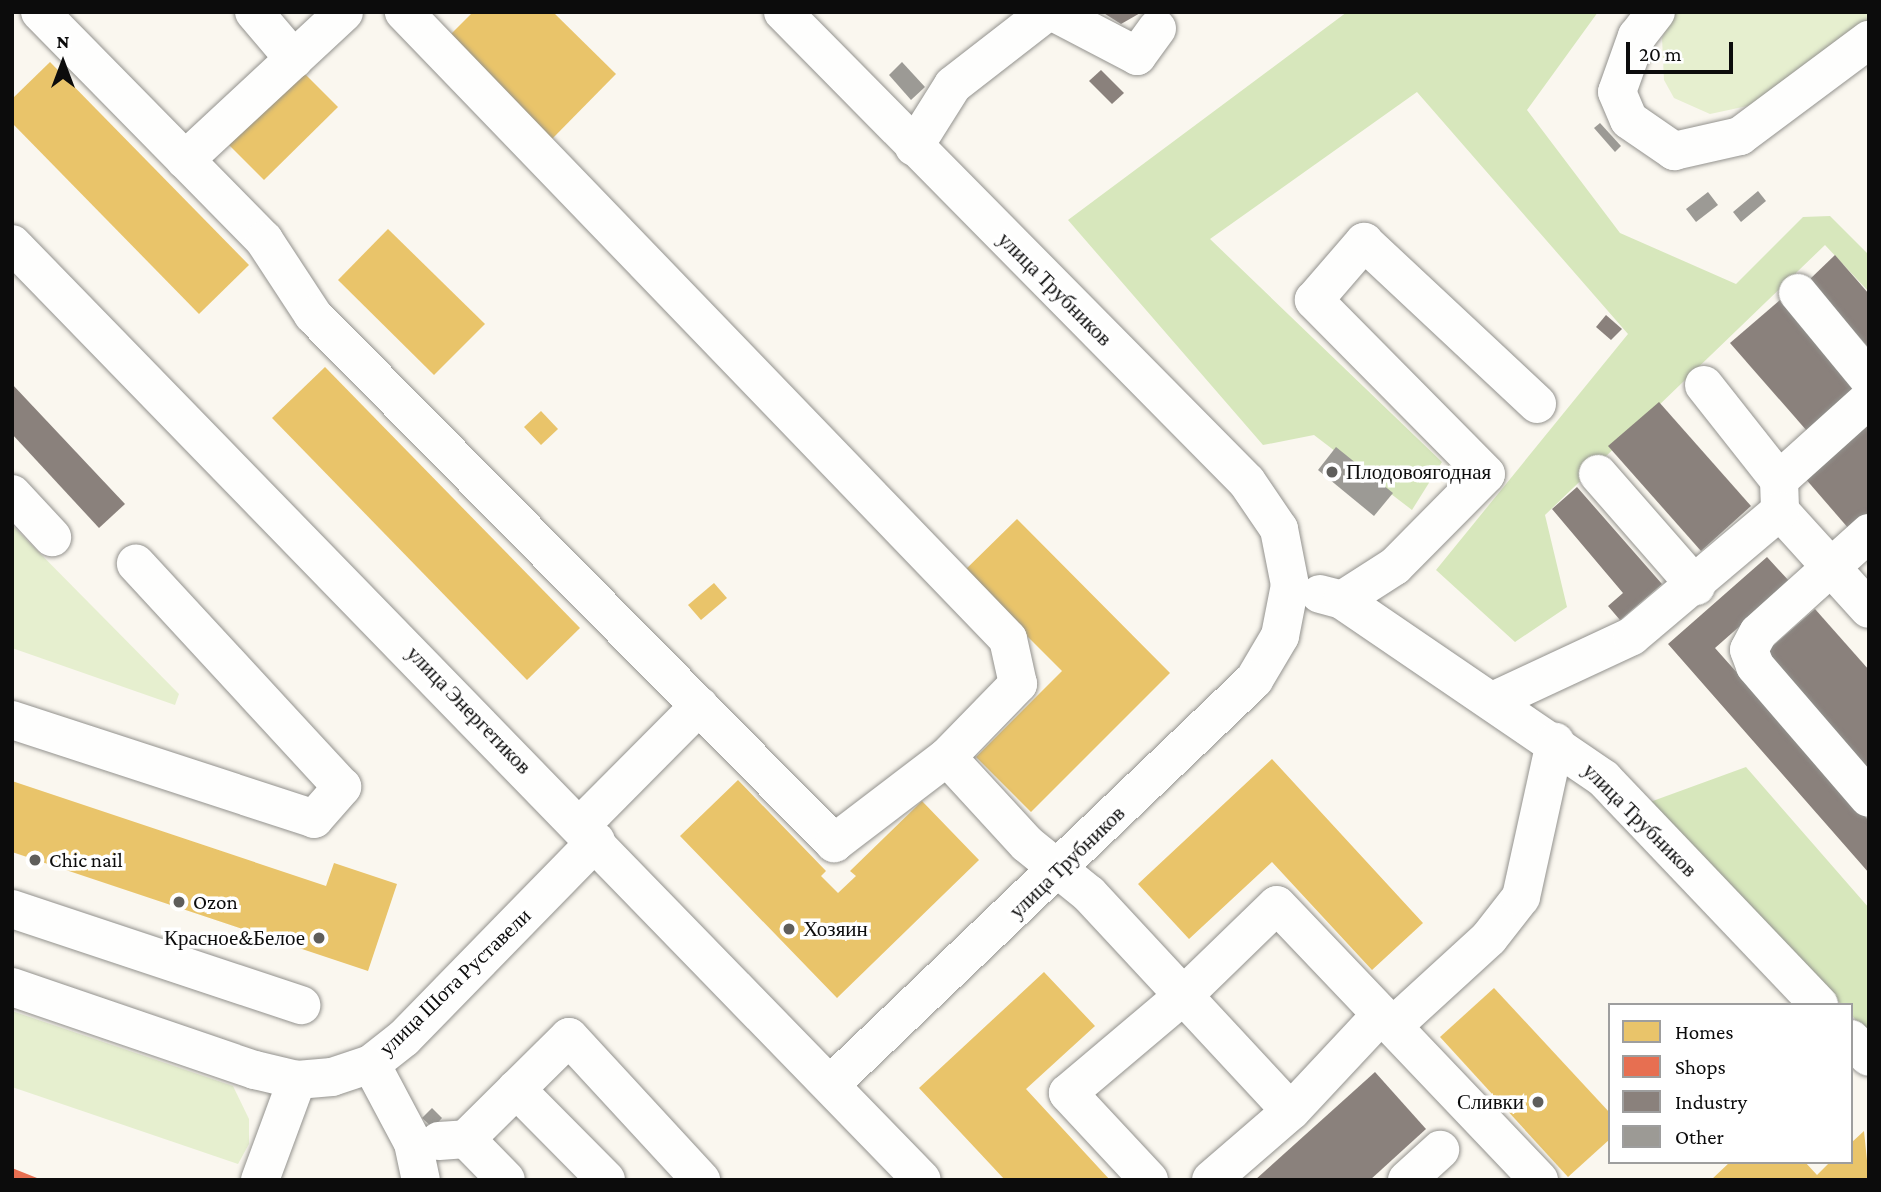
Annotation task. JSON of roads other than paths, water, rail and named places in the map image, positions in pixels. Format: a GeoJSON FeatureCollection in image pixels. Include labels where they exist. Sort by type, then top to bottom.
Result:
{"type":"FeatureCollection","features":[{"type":"Feature","properties":{"kind":"street"},"geometry":{"type":"LineString","coordinates":[[40,12],[264,240],[313,315],[834,842],[947,757],[1018,684],[1008,639],[404,12]]}},
{"type":"Feature","properties":{"kind":"street"},"geometry":{"type":"LineString","coordinates":[[254,12],[294,59]]}},
{"type":"Feature","properties":{"kind":"street"},"geometry":{"type":"LineString","coordinates":[[185,160],[344,12]]}},
{"type":"Feature","properties":{"kind":"street","name":"улица Трубников"},"geometry":{"type":"LineString","coordinates":[[783,12],[1247,482],[1279,529],[1290,585],[1280,636],[1254,680],[1062,867],[832,1083]]}},
{"type":"Feature","properties":{"kind":"street"},"geometry":{"type":"LineString","coordinates":[[914,147],[953,85],[1050,12],[1137,56],[1157,28]]}},
{"type":"Feature","properties":{"kind":"street"},"geometry":{"type":"LineString","coordinates":[[1656,12],[1637,36],[1617,92],[1629,120],[1674,151],[1740,136],[1869,40]]}},
{"type":"Feature","properties":{"kind":"street"},"geometry":{"type":"LineString","coordinates":[[1342,600],[1395,566],[1486,474],[1314,300],[1364,242],[1537,404]]}},
{"type":"Feature","properties":{"kind":"street","name":"улица Энергетиков"},"geometry":{"type":"LineString","coordinates":[[12,244],[589,833],[832,1083],[922,1180]]}},
{"type":"Feature","properties":{"kind":"street"},"geometry":{"type":"LineString","coordinates":[[1798,293],[1869,379]]}},
{"type":"Feature","properties":{"kind":"street"},"geometry":{"type":"LineString","coordinates":[[1704,385],[1779,496],[1830,564],[1869,609]]}},
{"type":"Feature","properties":{"kind":"street"},"geometry":{"type":"LineString","coordinates":[[1495,700],[1632,636],[1696,586],[1869,399]]}},
{"type":"Feature","properties":{"kind":"street"},"geometry":{"type":"LineString","coordinates":[[1598,474],[1696,586]]}},
{"type":"Feature","properties":{"kind":"street"},"geometry":{"type":"LineString","coordinates":[[12,494],[52,537]]}},
{"type":"Feature","properties":{"kind":"street"},"geometry":{"type":"LineString","coordinates":[[1869,533],[1830,564],[1758,633],[1749,650],[1755,666],[1869,798]]}},
{"type":"Feature","properties":{"kind":"street"},"geometry":{"type":"LineString","coordinates":[[12,720],[314,819],[342,787],[136,564]]}},
{"type":"Feature","properties":{"kind":"street","name":"улица Трубников"},"geometry":{"type":"LineString","coordinates":[[1290,585],[1342,600],[1495,700],[1604,779],[1817,1003]]}},
{"type":"Feature","properties":{"kind":"street","name":"улица Шота Руставели"},"geometry":{"type":"LineString","coordinates":[[297,1080],[371,1064],[427,1015],[699,706]]}},
{"type":"Feature","properties":{"kind":"street"},"geometry":{"type":"LineString","coordinates":[[1211,1180],[1291,1111],[1387,1021],[1489,938],[1521,897],[1555,742]]}},
{"type":"Feature","properties":{"kind":"street"},"geometry":{"type":"LineString","coordinates":[[947,757],[1027,844],[1062,867],[1291,1111]]}},
{"type":"Feature","properties":{"kind":"street"},"geometry":{"type":"LineString","coordinates":[[1149,1180],[1068,1093],[1184,996],[1276,905],[1539,1180]]}},
{"type":"Feature","properties":{"kind":"street"},"geometry":{"type":"LineString","coordinates":[[12,909],[301,1005]]}},
{"type":"Feature","properties":{"kind":"street"},"geometry":{"type":"LineString","coordinates":[[12,987],[297,1080],[260,1180]]}},
{"type":"Feature","properties":{"kind":"street"},"geometry":{"type":"LineString","coordinates":[[413,1143],[466,1139],[569,1037],[701,1180]]}},
{"type":"Feature","properties":{"kind":"street"},"geometry":{"type":"LineString","coordinates":[[1853,1041],[1869,1057]]}},
{"type":"Feature","properties":{"kind":"street"},"geometry":{"type":"LineString","coordinates":[[371,1064],[413,1143],[421,1180]]}},
{"type":"Feature","properties":{"kind":"street"},"geometry":{"type":"LineString","coordinates":[[516,1089],[607,1180]]}},
{"type":"Feature","properties":{"kind":"street"},"geometry":{"type":"LineString","coordinates":[[466,1139],[506,1180]]}},
{"type":"Feature","properties":{"kind":"street"},"geometry":{"type":"LineString","coordinates":[[1407,1180],[1440,1150]]}},
{"type":"Feature","properties":{"kind":"place","name":"Плодовоягодная"},"geometry":{"type":"Point","coordinates":[1332,472]}},
{"type":"Feature","properties":{"kind":"place","name":"Chic nail"},"geometry":{"type":"Point","coordinates":[35,860]}},
{"type":"Feature","properties":{"kind":"place","name":"Ozon"},"geometry":{"type":"Point","coordinates":[179,902]}},
{"type":"Feature","properties":{"kind":"place","name":"Хозяин"},"geometry":{"type":"Point","coordinates":[789,929]}},
{"type":"Feature","properties":{"kind":"place","name":"Красное&Белое"},"geometry":{"type":"Point","coordinates":[319,938]}},
{"type":"Feature","properties":{"kind":"place","name":"Сливки"},"geometry":{"type":"Point","coordinates":[1538,1102]}}]}
